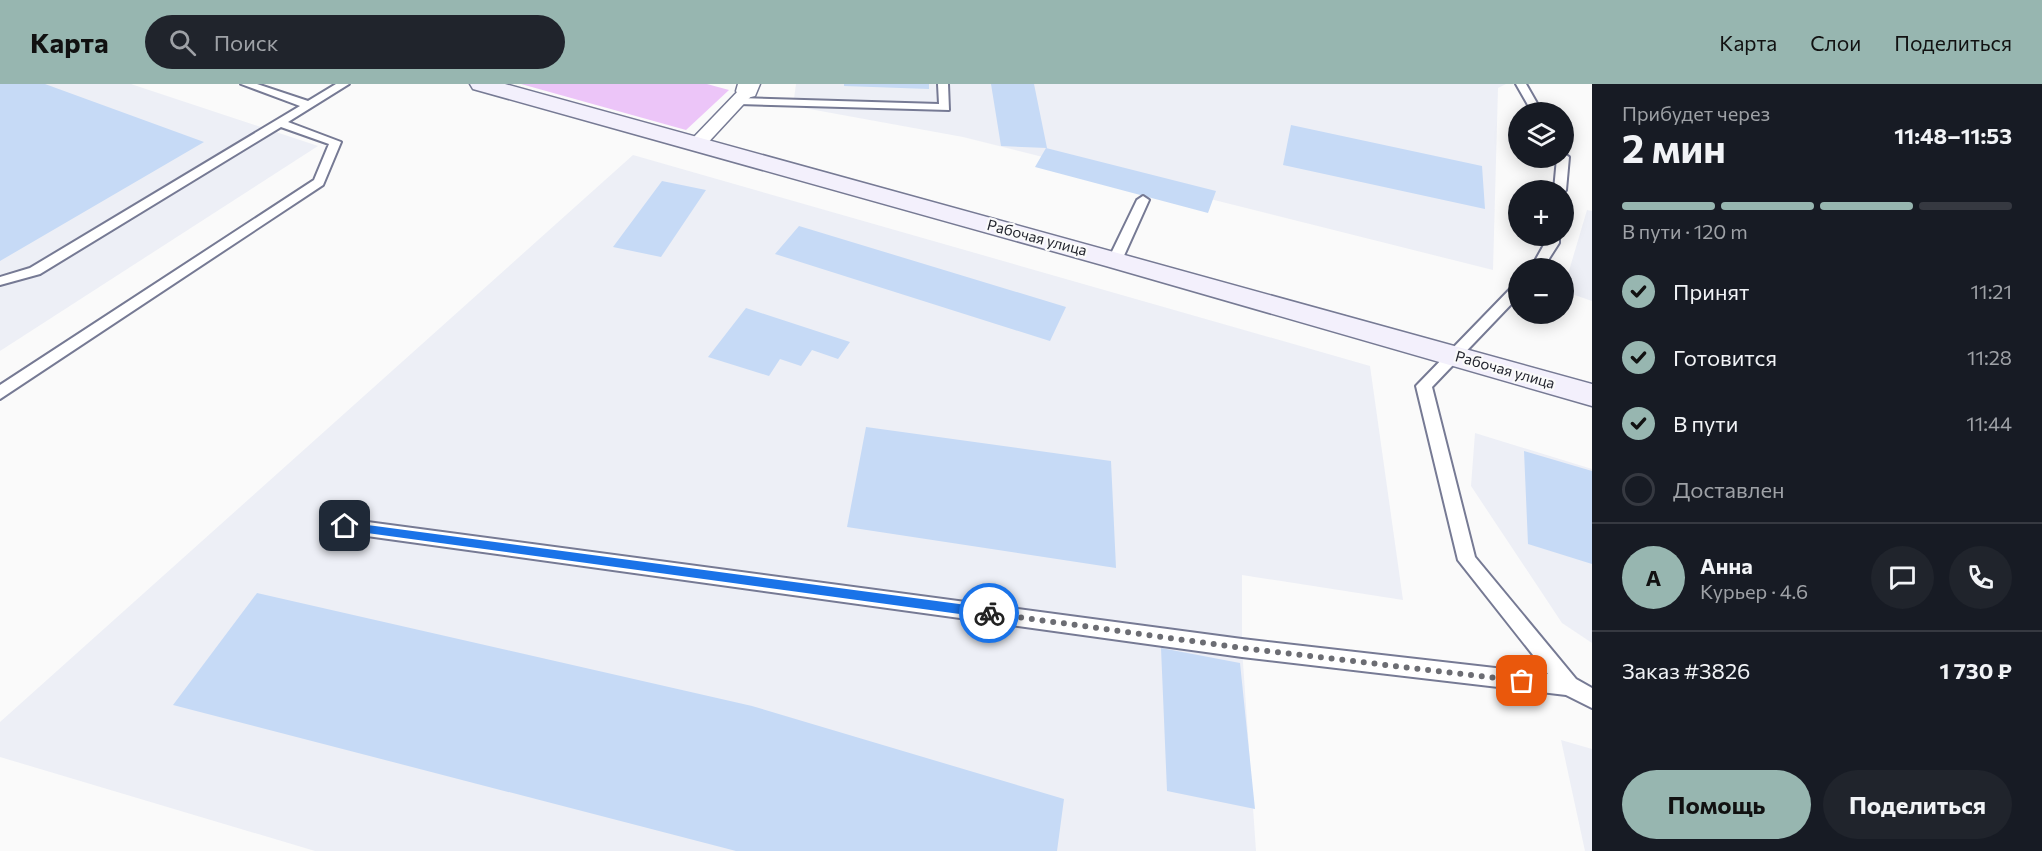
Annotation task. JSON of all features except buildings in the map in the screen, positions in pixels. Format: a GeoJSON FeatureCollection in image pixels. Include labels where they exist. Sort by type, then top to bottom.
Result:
{"type":"FeatureCollection","features":[{"type":"Feature","properties":{"kind":"main road","name":"Рабочая улица"},"geometry":{"type":"LineString","coordinates":[[481,84],[1592,395]]}},
{"type":"Feature","properties":{"kind":"street"},"geometry":{"type":"LineString","coordinates":[[697,144],[745,92]]}},
{"type":"Feature","properties":{"kind":"lane"},"geometry":{"type":"LineString","coordinates":[[246,84],[309,105]]}},
{"type":"Feature","properties":{"kind":"lane"},"geometry":{"type":"LineString","coordinates":[[0,281],[36,272],[344,84]]}},
{"type":"Feature","properties":{"kind":"lane"},"geometry":{"type":"LineString","coordinates":[[745,92],[945,108],[943,84]]}},
{"type":"Feature","properties":{"kind":"lane"},"geometry":{"type":"LineString","coordinates":[[1521,84],[1531,102]]}},
{"type":"Feature","properties":{"kind":"lane"},"geometry":{"type":"LineString","coordinates":[[0,393],[319,182],[335,142],[279,123]]}},
{"type":"Feature","properties":{"kind":"lane"},"geometry":{"type":"LineString","coordinates":[[1115,260],[1143,200]]}},
{"type":"Feature","properties":{"kind":"lane"},"geometry":{"type":"LineString","coordinates":[[1508,299],[1424,386],[1467,560],[1569,686],[1592,699]]}},
{"type":"Feature","properties":{"kind":"lane"},"geometry":{"type":"LineString","coordinates":[[345,526],[1242,648],[1569,686]]}},
{"type":"Feature","properties":{"kind":"shaded area"},"geometry":{"type":"Polygon","coordinates":[[[0,84],[131,84],[318,146],[0,351],[0,84]]]}},
{"type":"Feature","properties":{"kind":"shaded area"},"geometry":{"type":"Polygon","coordinates":[[[521,84],[707,84],[729,90],[686,130],[521,84]]]}},
{"type":"Feature","properties":{"kind":"shaded area"},"geometry":{"type":"Polygon","coordinates":[[[796,84],[1506,84],[1498,88],[1493,270],[963,137],[793,106],[796,84]]]}},
{"type":"Feature","properties":{"kind":"shaded area"},"geometry":{"type":"Polygon","coordinates":[[[633,155],[1370,366],[1403,600],[1242,575],[1242,648],[1256,851],[315,851],[0,757],[0,722],[633,155]]]}},
{"type":"Feature","properties":{"kind":"shaded area"},"geometry":{"type":"Polygon","coordinates":[[[1587,210],[1592,211],[1592,301],[1574,295],[1573,258],[1587,210]]]}},
{"type":"Feature","properties":{"kind":"shaded area"},"geometry":{"type":"Polygon","coordinates":[[[1475,433],[1592,469],[1592,643],[1562,623],[1471,486],[1475,433]]]}},
{"type":"Feature","properties":{"kind":"shaded area"},"geometry":{"type":"Polygon","coordinates":[[[1561,740],[1592,749],[1592,851],[1585,851],[1561,740]]]}},
{"type":"Feature","properties":{"kind":"way so far"},"geometry":{"type":"LineString","coordinates":[[989,613],[1242,648],[1522,681]]}},
{"type":"Feature","properties":{"kind":"route"},"geometry":{"type":"LineString","coordinates":[[345,526],[989,613]]}}]}
